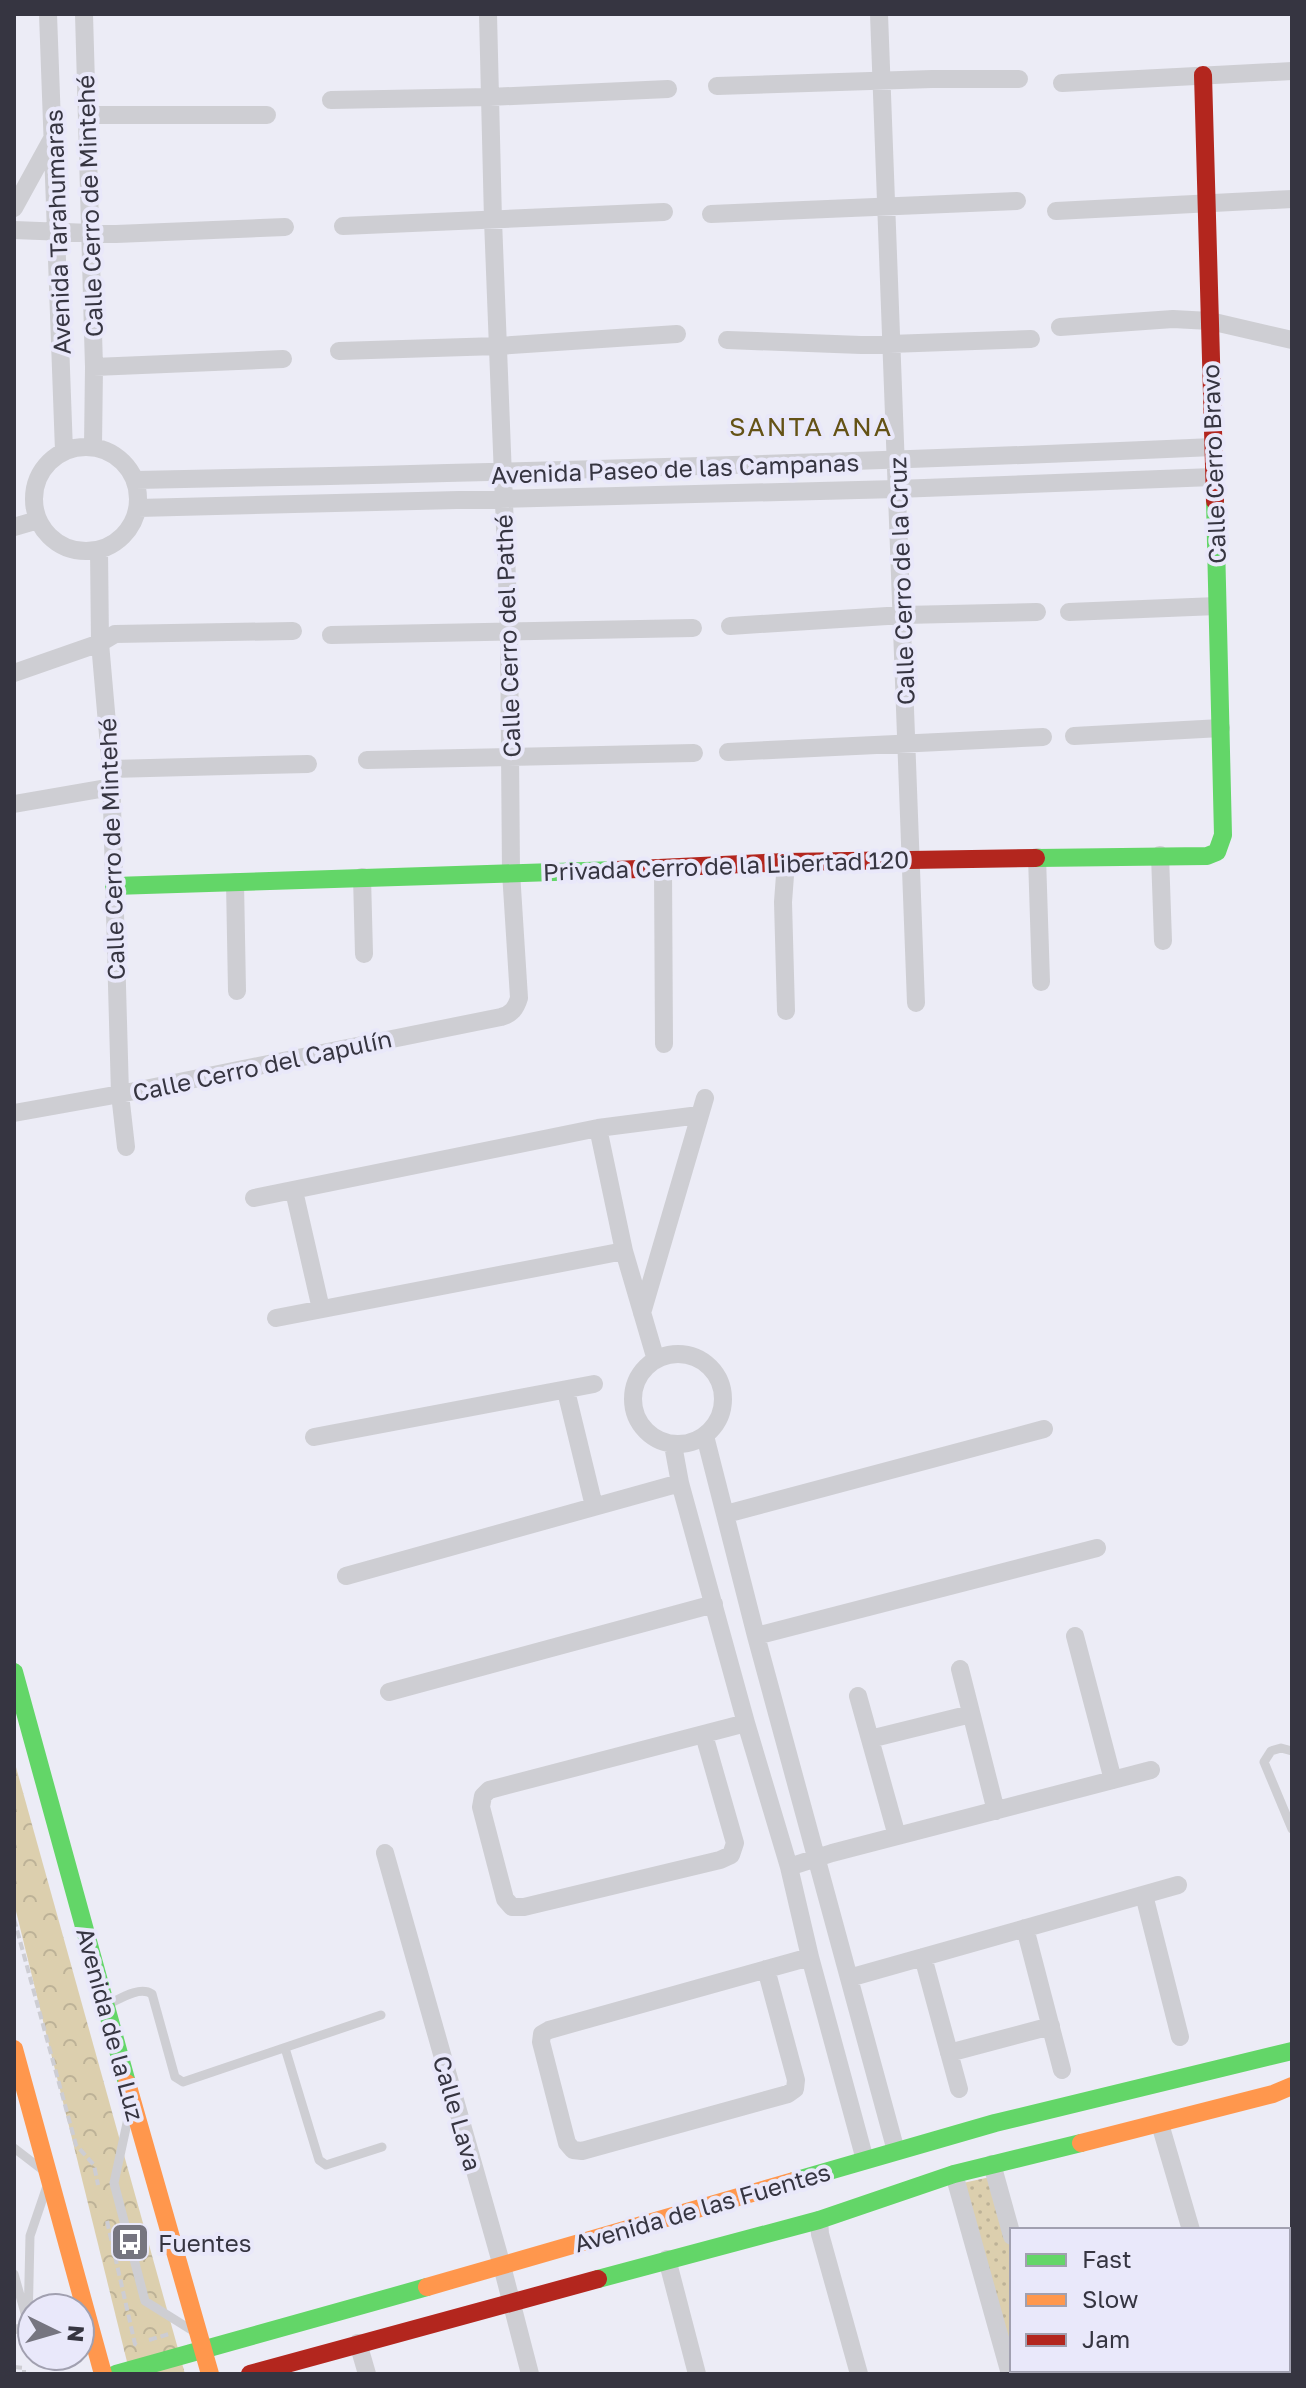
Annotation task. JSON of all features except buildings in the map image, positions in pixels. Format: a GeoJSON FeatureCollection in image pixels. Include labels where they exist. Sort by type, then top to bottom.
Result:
{"type":"FeatureCollection","features":[{"type":"Feature","properties":{"kind":"main road","name":"Calle Cerro Bravo"},"geometry":{"type":"LineString","coordinates":[[1203,75],[1223,835],[1217,852]]}},
{"type":"Feature","properties":{"kind":"main road","name":"Privada Cerro de la Libertad 120"},"geometry":{"type":"LineString","coordinates":[[114,886],[786,862],[1207,856],[1217,852]]}},
{"type":"Feature","properties":{"kind":"main road","name":"Avenida de la Luz"},"geometry":{"type":"LineString","coordinates":[[14,1672],[210,2374]]}},
{"type":"Feature","properties":{"kind":"main road"},"geometry":{"type":"LineString","coordinates":[[14,2049],[103,2374]]}},
{"type":"Feature","properties":{"kind":"main road","name":"Avenida de las Fuentes"},"geometry":{"type":"LineString","coordinates":[[116,2374],[160,2361],[201,2342],[502,2266],[995,2123],[1292,2051]]}},
{"type":"Feature","properties":{"kind":"main road","name":"Avenida de las Fuentes"},"geometry":{"type":"LineString","coordinates":[[250,2374],[510,2301],[819,2220],[954,2174],[1160,2124],[1273,2094],[1292,2086]]}},
{"type":"Feature","properties":{"kind":"street","name":"Avenida Tarahumaras"},"geometry":{"type":"LineString","coordinates":[[48,14],[64,451]]}},
{"type":"Feature","properties":{"kind":"street","name":"Calle Cerro de Mintehé"},"geometry":{"type":"LineString","coordinates":[[84,14],[94,367],[93,446]]}},
{"type":"Feature","properties":{"kind":"street","name":"Calle Cerro del Pathé"},"geometry":{"type":"LineString","coordinates":[[488,14],[509,631],[511,872],[519,998],[509,1015]]}},
{"type":"Feature","properties":{"kind":"street","name":"Calle Cerro de la Cruz"},"geometry":{"type":"LineString","coordinates":[[879,14],[916,1003]]}},
{"type":"Feature","properties":{"kind":"street"},"geometry":{"type":"LineString","coordinates":[[1062,83],[1292,71]]}},
{"type":"Feature","properties":{"kind":"street"},"geometry":{"type":"LineString","coordinates":[[717,86],[1019,79]]}},
{"type":"Feature","properties":{"kind":"street"},"geometry":{"type":"LineString","coordinates":[[331,100],[668,89]]}},
{"type":"Feature","properties":{"kind":"street"},"geometry":{"type":"LineString","coordinates":[[87,115],[267,115]]}},
{"type":"Feature","properties":{"kind":"street"},"geometry":{"type":"LineString","coordinates":[[14,208],[54,134]]}},
{"type":"Feature","properties":{"kind":"street"},"geometry":{"type":"LineString","coordinates":[[1056,211],[1292,199]]}},
{"type":"Feature","properties":{"kind":"street"},"geometry":{"type":"LineString","coordinates":[[711,214],[1017,201]]}},
{"type":"Feature","properties":{"kind":"street"},"geometry":{"type":"LineString","coordinates":[[343,226],[664,212]]}},
{"type":"Feature","properties":{"kind":"street"},"geometry":{"type":"LineString","coordinates":[[14,230],[89,234],[285,227]]}},
{"type":"Feature","properties":{"kind":"street"},"geometry":{"type":"LineString","coordinates":[[1060,327],[1173,319],[1210,321],[1292,340]]}},
{"type":"Feature","properties":{"kind":"street"},"geometry":{"type":"LineString","coordinates":[[339,351],[498,346],[677,334]]}},
{"type":"Feature","properties":{"kind":"street"},"geometry":{"type":"LineString","coordinates":[[727,340],[861,345],[1031,339]]}},
{"type":"Feature","properties":{"kind":"street"},"geometry":{"type":"LineString","coordinates":[[94,367],[283,359]]}},
{"type":"Feature","properties":{"kind":"street"},"geometry":{"type":"LineString","coordinates":[[93,446],[109,451],[126,463],[136,480],[138,508],[131,527],[117,542],[99,550],[75,551],[54,541],[38,520],[33,494],[41,471],[51,459],[64,451],[93,446]]}},
{"type":"Feature","properties":{"kind":"street","name":"Avenida Paseo de las Campanas"},"geometry":{"type":"LineString","coordinates":[[136,480],[897,461],[1213,447]]}},
{"type":"Feature","properties":{"kind":"street","name":"Avenida Paseo de las Campanas"},"geometry":{"type":"LineString","coordinates":[[138,508],[897,489],[1213,477]]}},
{"type":"Feature","properties":{"kind":"street"},"geometry":{"type":"LineString","coordinates":[[14,499],[33,494]]}},
{"type":"Feature","properties":{"kind":"street"},"geometry":{"type":"LineString","coordinates":[[14,527],[38,520]]}},
{"type":"Feature","properties":{"kind":"street","name":"Calle Cerro de Mintehé"},"geometry":{"type":"LineString","coordinates":[[99,550],[100,643],[112,778],[120,1094],[126,1147]]}},
{"type":"Feature","properties":{"kind":"street"},"geometry":{"type":"LineString","coordinates":[[1069,612],[1217,606]]}},
{"type":"Feature","properties":{"kind":"street"},"geometry":{"type":"LineString","coordinates":[[730,626],[903,615],[1037,612]]}},
{"type":"Feature","properties":{"kind":"street"},"geometry":{"type":"LineString","coordinates":[[331,635],[693,628]]}},
{"type":"Feature","properties":{"kind":"street"},"geometry":{"type":"LineString","coordinates":[[14,673],[100,643],[115,634],[293,631]]}},
{"type":"Feature","properties":{"kind":"street"},"geometry":{"type":"LineString","coordinates":[[1074,736],[1221,728]]}},
{"type":"Feature","properties":{"kind":"street"},"geometry":{"type":"LineString","coordinates":[[728,752],[1043,737]]}},
{"type":"Feature","properties":{"kind":"street"},"geometry":{"type":"LineString","coordinates":[[367,760],[694,753]]}},
{"type":"Feature","properties":{"kind":"street"},"geometry":{"type":"LineString","coordinates":[[14,804],[112,778],[308,764]]}},
{"type":"Feature","properties":{"kind":"street"},"geometry":{"type":"LineString","coordinates":[[1160,855],[1163,941]]}},
{"type":"Feature","properties":{"kind":"street"},"geometry":{"type":"LineString","coordinates":[[1037,857],[1041,982]]}},
{"type":"Feature","properties":{"kind":"street"},"geometry":{"type":"LineString","coordinates":[[786,862],[783,902],[786,1011]]}},
{"type":"Feature","properties":{"kind":"street"},"geometry":{"type":"LineString","coordinates":[[663,868],[664,1044]]}},
{"type":"Feature","properties":{"kind":"street"},"geometry":{"type":"LineString","coordinates":[[362,877],[364,954]]}},
{"type":"Feature","properties":{"kind":"street"},"geometry":{"type":"LineString","coordinates":[[235,882],[237,991]]}},
{"type":"Feature","properties":{"kind":"street","name":"Calle Cerro del Capulín"},"geometry":{"type":"LineString","coordinates":[[14,1113],[509,1015]]}},
{"type":"Feature","properties":{"kind":"street"},"geometry":{"type":"LineString","coordinates":[[254,1198],[702,1106],[642,1313]]}},
{"type":"Feature","properties":{"kind":"street"},"geometry":{"type":"LineString","coordinates":[[598,1128],[624,1251],[656,1360]]}},
{"type":"Feature","properties":{"kind":"street"},"geometry":{"type":"LineString","coordinates":[[294,1191],[321,1309]]}},
{"type":"Feature","properties":{"kind":"street"},"geometry":{"type":"LineString","coordinates":[[276,1318],[624,1251]]}},
{"type":"Feature","properties":{"kind":"street"},"geometry":{"type":"LineString","coordinates":[[685,1354],[702,1361],[715,1374],[722,1392],[722,1408],[716,1424],[705,1436],[689,1443],[673,1445],[657,1440],[643,1428],[634,1412],[633,1394],[638,1377],[650,1363],[666,1355],[685,1354]]}},
{"type":"Feature","properties":{"kind":"street"},"geometry":{"type":"LineString","coordinates":[[314,1437],[594,1384]]}},
{"type":"Feature","properties":{"kind":"street"},"geometry":{"type":"LineString","coordinates":[[566,1391],[594,1506]]}},
{"type":"Feature","properties":{"kind":"street"},"geometry":{"type":"LineString","coordinates":[[726,1514],[1044,1429]]}},
{"type":"Feature","properties":{"kind":"street"},"geometry":{"type":"LineString","coordinates":[[705,1436],[896,2151]]}},
{"type":"Feature","properties":{"kind":"street"},"geometry":{"type":"LineString","coordinates":[[673,1445],[680,1483],[789,1867],[865,2160]]}},
{"type":"Feature","properties":{"kind":"street"},"geometry":{"type":"LineString","coordinates":[[346,1576],[680,1483]]}},
{"type":"Feature","properties":{"kind":"street"},"geometry":{"type":"LineString","coordinates":[[756,1636],[1097,1548]]}},
{"type":"Feature","properties":{"kind":"street"},"geometry":{"type":"LineString","coordinates":[[389,1692],[714,1604]]}},
{"type":"Feature","properties":{"kind":"street"},"geometry":{"type":"LineString","coordinates":[[1075,1636],[1113,1780]]}},
{"type":"Feature","properties":{"kind":"street"},"geometry":{"type":"LineString","coordinates":[[960,1669],[996,1811]]}},
{"type":"Feature","properties":{"kind":"street"},"geometry":{"type":"LineString","coordinates":[[858,1696],[897,1836]]}},
{"type":"Feature","properties":{"kind":"street"},"geometry":{"type":"LineString","coordinates":[[870,1739],[971,1714]]}},
{"type":"Feature","properties":{"kind":"street"},"geometry":{"type":"LineString","coordinates":[[704,1735],[735,1843],[731,1855],[524,1907],[512,1907],[505,1899],[481,1807],[483,1796],[489,1790],[746,1723]]}},
{"type":"Feature","properties":{"kind":"street"},"geometry":{"type":"LineString","coordinates":[[789,1867],[1151,1770]]}},
{"type":"Feature","properties":{"kind":"street","name":"Calle Lava"},"geometry":{"type":"LineString","coordinates":[[385,1853],[530,2374]]}},
{"type":"Feature","properties":{"kind":"street"},"geometry":{"type":"LineString","coordinates":[[849,1978],[1178,1885]]}},
{"type":"Feature","properties":{"kind":"street"},"geometry":{"type":"LineString","coordinates":[[1144,1895],[1180,2037]]}},
{"type":"Feature","properties":{"kind":"street"},"geometry":{"type":"LineString","coordinates":[[1025,1928],[1062,2070]]}},
{"type":"Feature","properties":{"kind":"street"},"geometry":{"type":"LineString","coordinates":[[766,1969],[796,2080],[795,2089],[788,2094],[582,2151],[573,2150],[567,2143],[541,2042],[542,2034],[549,2030],[766,1969],[810,1957]]}},
{"type":"Feature","properties":{"kind":"street"},"geometry":{"type":"LineString","coordinates":[[923,1957],[959,2089]]}},
{"type":"Feature","properties":{"kind":"street"},"geometry":{"type":"LineString","coordinates":[[949,2053],[1051,2026]]}},
{"type":"Feature","properties":{"kind":"street"},"geometry":{"type":"LineString","coordinates":[[1160,2124],[1190,2228]]}},
{"type":"Feature","properties":{"kind":"street"},"geometry":{"type":"LineString","coordinates":[[992,2164],[1010,2229]]}},
{"type":"Feature","properties":{"kind":"street"},"geometry":{"type":"LineString","coordinates":[[954,2174],[1010,2374]]}},
{"type":"Feature","properties":{"kind":"street"},"geometry":{"type":"LineString","coordinates":[[819,2220],[820,2234],[859,2374]]}},
{"type":"Feature","properties":{"kind":"street"},"geometry":{"type":"LineString","coordinates":[[667,2259],[697,2374]]}},
{"type":"Feature","properties":{"kind":"street"},"geometry":{"type":"LineString","coordinates":[[358,2343],[367,2374]]}},
{"type":"Feature","properties":{"kind":"lane"},"geometry":{"type":"LineString","coordinates":[[1292,1751],[1281,1748],[1271,1751],[1264,1762],[1292,1829]]}},
{"type":"Feature","properties":{"kind":"lane"},"geometry":{"type":"LineString","coordinates":[[106,2006],[141,1991],[152,1994],[175,2077],[183,2082],[381,2015]]}},
{"type":"Feature","properties":{"kind":"lane"},"geometry":{"type":"LineString","coordinates":[[285,2048],[319,2160],[326,2165],[382,2147]]}},
{"type":"Feature","properties":{"kind":"lane"},"geometry":{"type":"LineString","coordinates":[[132,2100],[114,2183],[145,2301],[201,2342]]}},
{"type":"Feature","properties":{"kind":"lane"},"geometry":{"type":"LineString","coordinates":[[14,2148],[48,2178],[30,2236],[29,2292]]}},
{"type":"Feature","properties":{"kind":"path"},"geometry":{"type":"LineString","coordinates":[[14,1919],[76,2145],[94,2165],[101,2198]]}},
{"type":"Feature","properties":{"kind":"path"},"geometry":{"type":"LineString","coordinates":[[105,2213],[135,2344],[160,2361]]}},
{"type":"Feature","properties":{"kind":"path"},"geometry":{"type":"LineString","coordinates":[[14,2367],[24,2368],[24,2374]]}},
{"type":"Feature","properties":{"kind":"green space"},"geometry":{"type":"Polygon","coordinates":[[[14,1760],[185,2374],[130,2374],[14,1903],[14,1760]]]}},
{"type":"Feature","properties":{"kind":"green space"},"geometry":{"type":"Polygon","coordinates":[[[990,2177],[1010,2246],[1010,2360],[963,2183],[990,2177]]]}},
{"type":"Feature","properties":{"kind":"traffic: fast"},"geometry":{"type":"LineString","coordinates":[[1036,858],[1207,856],[1217,852],[1223,835],[1215,501]]}},
{"type":"Feature","properties":{"kind":"traffic: fast"},"geometry":{"type":"LineString","coordinates":[[114,886],[616,870]]}},
{"type":"Feature","properties":{"kind":"traffic: fast"},"geometry":{"type":"LineString","coordinates":[[14,1672],[127,2083]]}},
{"type":"Feature","properties":{"kind":"traffic: fast"},"geometry":{"type":"LineString","coordinates":[[794,2181],[995,2123],[1292,2051]]}},
{"type":"Feature","properties":{"kind":"traffic: fast"},"geometry":{"type":"LineString","coordinates":[[598,2279],[819,2220],[954,2174],[1081,2143]]}},
{"type":"Feature","properties":{"kind":"traffic: fast"},"geometry":{"type":"LineString","coordinates":[[116,2374],[427,2287]]}},
{"type":"Feature","properties":{"kind":"traffic: slow"},"geometry":{"type":"LineString","coordinates":[[14,2049],[103,2374]]}},
{"type":"Feature","properties":{"kind":"traffic: slow"},"geometry":{"type":"LineString","coordinates":[[127,2083],[210,2374]]}},
{"type":"Feature","properties":{"kind":"traffic: slow"},"geometry":{"type":"LineString","coordinates":[[1081,2143],[1273,2094],[1292,2086]]}},
{"type":"Feature","properties":{"kind":"traffic: slow"},"geometry":{"type":"LineString","coordinates":[[427,2287],[794,2181]]}},
{"type":"Feature","properties":{"kind":"traffic: jam"},"geometry":{"type":"LineString","coordinates":[[1203,75],[1215,501]]}},
{"type":"Feature","properties":{"kind":"traffic: jam"},"geometry":{"type":"LineString","coordinates":[[616,870],[786,862],[1036,858]]}},
{"type":"Feature","properties":{"kind":"traffic: jam"},"geometry":{"type":"LineString","coordinates":[[250,2374],[598,2279]]}},
{"type":"Feature","properties":{"kind":"place","name":"Fuentes"},"geometry":{"type":"Point","coordinates":[130,2242]}},
{"type":"Feature","properties":{"kind":"district","name":"SANTA ANA"},"geometry":{"type":"Point","coordinates":[811,426]}}]}
